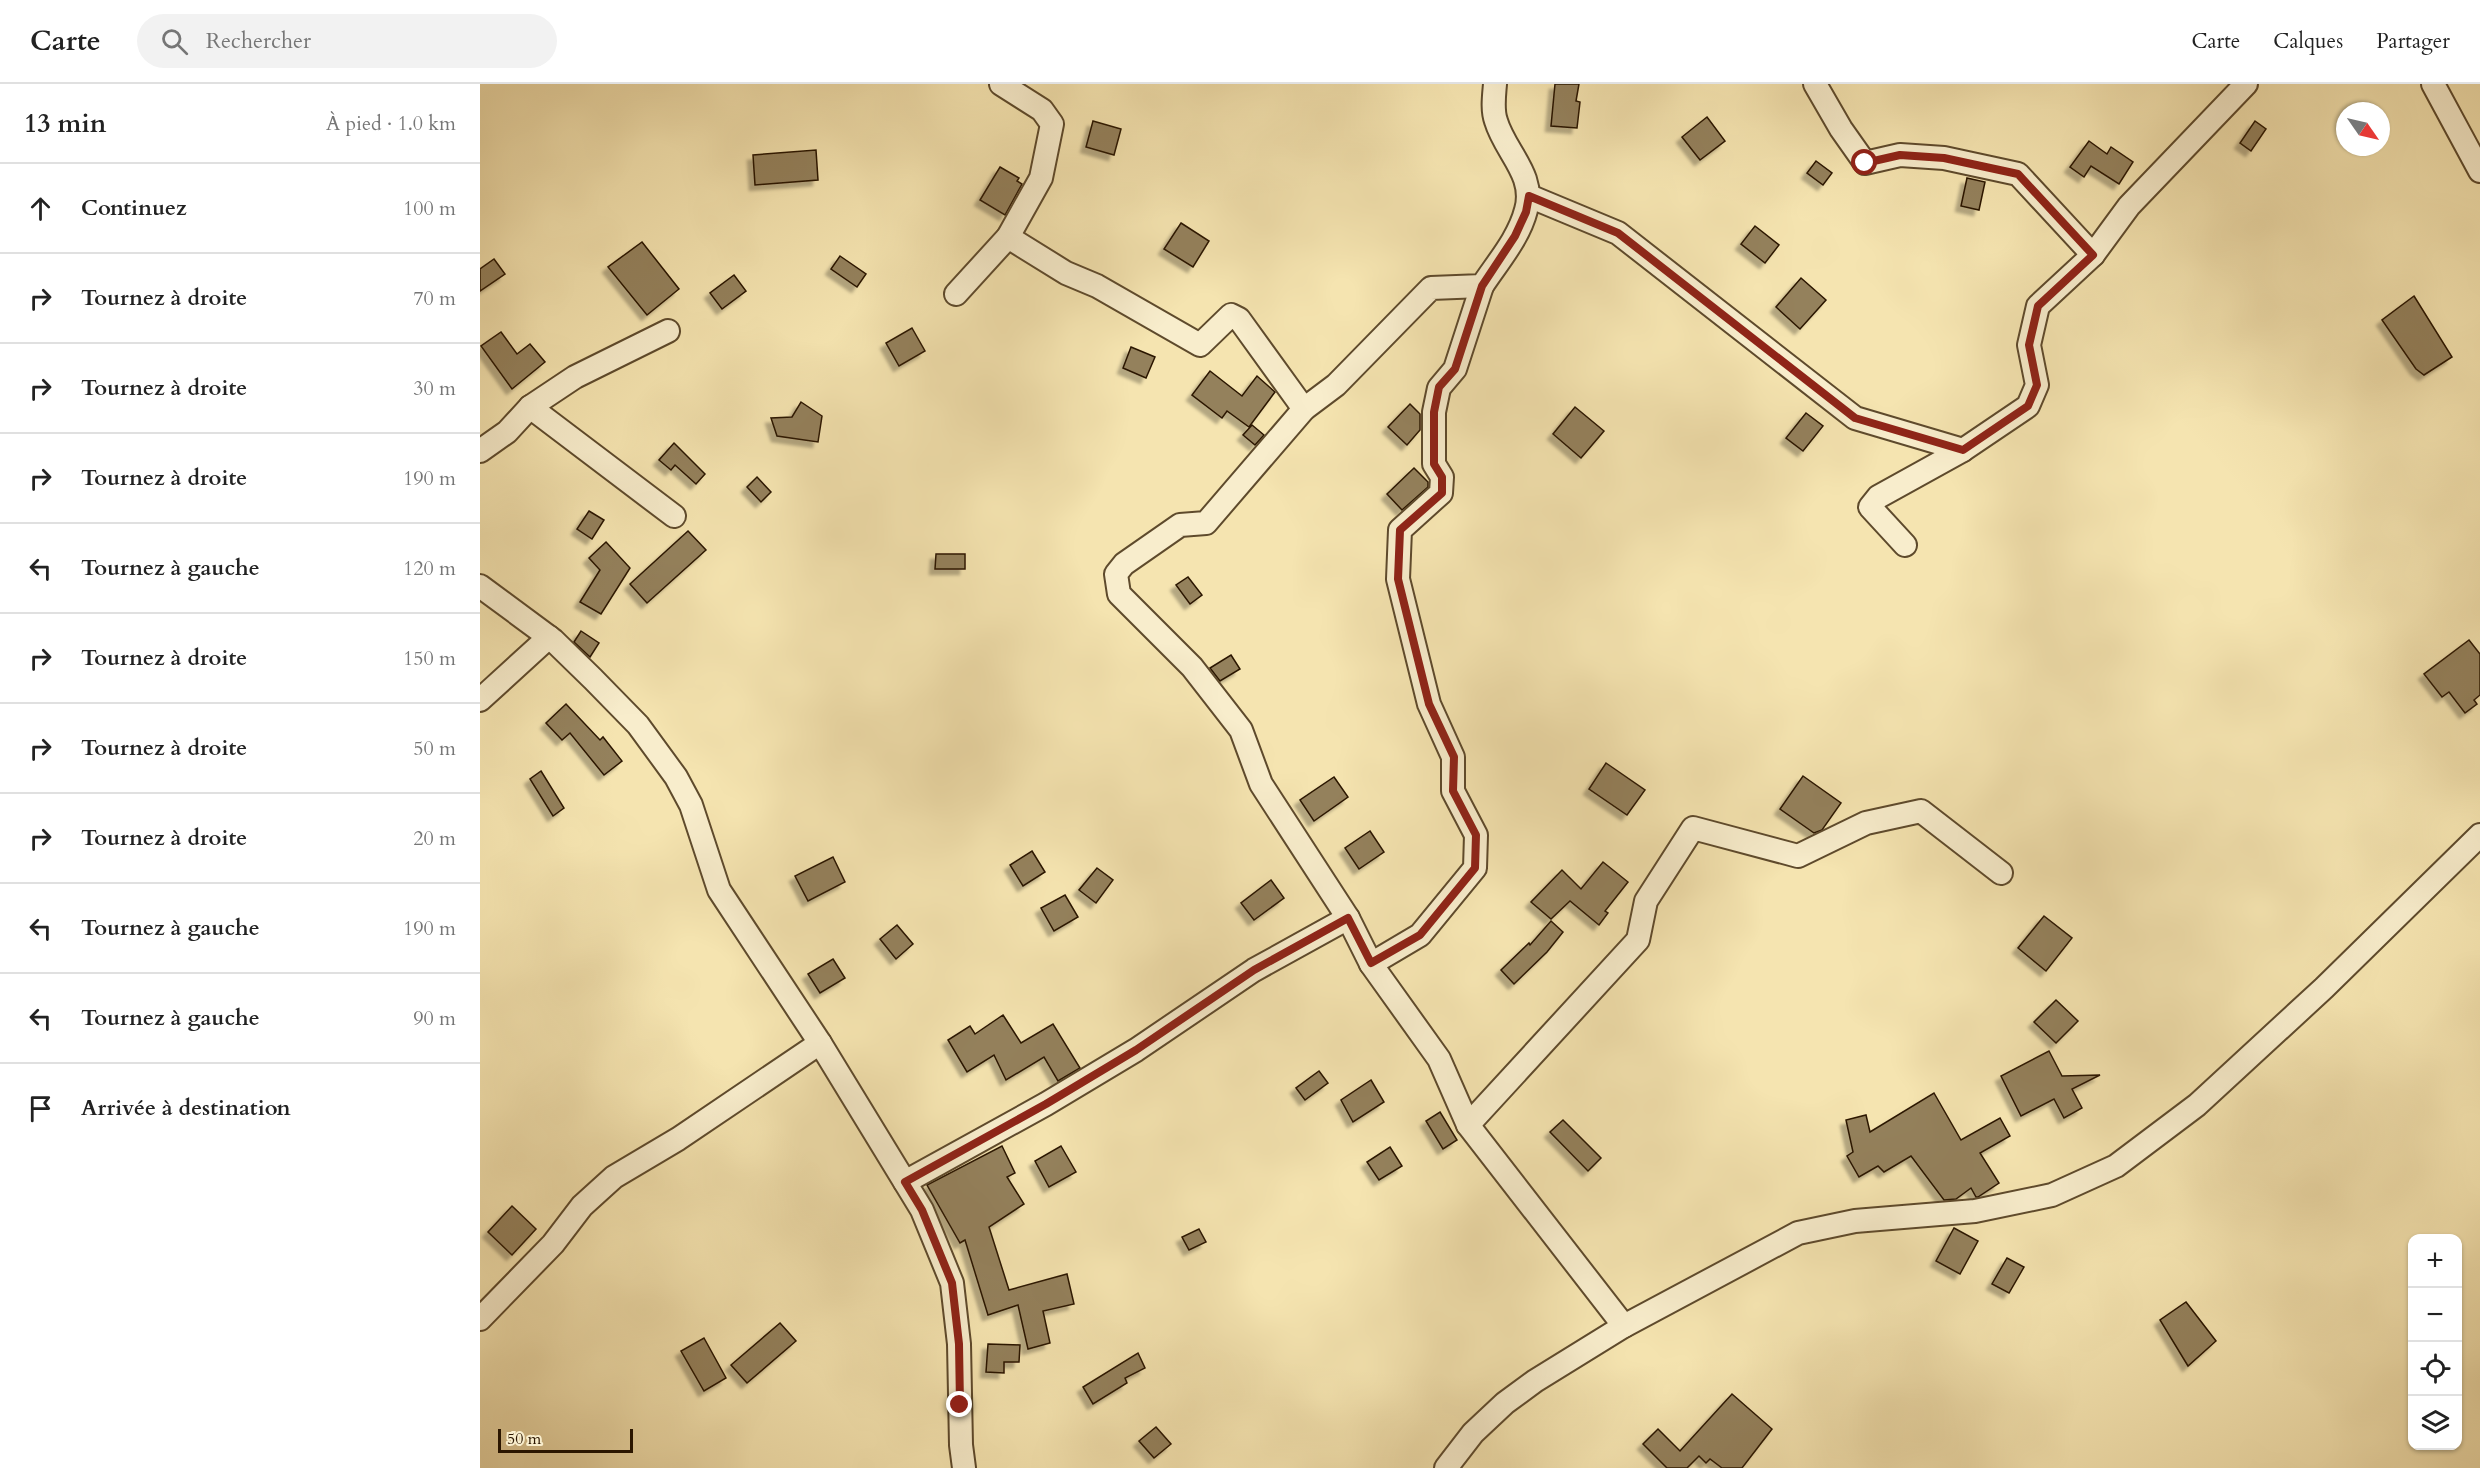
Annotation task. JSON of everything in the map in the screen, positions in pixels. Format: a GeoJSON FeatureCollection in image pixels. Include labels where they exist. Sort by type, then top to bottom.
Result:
{"type":"FeatureCollection","features":[{"type":"Feature","properties":{"kind":"street"},"geometry":{"type":"LineString","coordinates":[[956,294],[1008,237],[1041,178],[1052,124],[1042,110],[1001,84]]}},
{"type":"Feature","properties":{"kind":"street"},"geometry":{"type":"LineString","coordinates":[[1371,963],[1420,935],[1475,868],[1476,835],[1453,791],[1454,757],[1429,704],[1398,579],[1400,530],[1442,493],[1442,477],[1434,464],[1434,412],[1439,387],[1455,369],[1482,286],[1515,236],[1526,212],[1529,196],[1524,173],[1495,120],[1495,84]]}},
{"type":"Feature","properties":{"kind":"street"},"geometry":{"type":"LineString","coordinates":[[1815,84],[1840,129],[1865,163],[1900,155],[1944,158],[2018,174],[2093,255]]}},
{"type":"Feature","properties":{"kind":"street"},"geometry":{"type":"LineString","coordinates":[[1905,545],[1870,507],[1878,497],[1963,450],[2028,406],[2037,385],[2029,345],[2038,306],[2093,255],[2129,207],[2246,84]]}},
{"type":"Feature","properties":{"kind":"street"},"geometry":{"type":"LineString","coordinates":[[2433,84],[2480,171]]}},
{"type":"Feature","properties":{"kind":"street"},"geometry":{"type":"LineString","coordinates":[[1529,196],[1618,233],[1855,418],[1963,450]]}},
{"type":"Feature","properties":{"kind":"street"},"geometry":{"type":"LineString","coordinates":[[1008,237],[1066,273],[1097,286],[1200,345],[1231,315],[1239,319],[1304,409]]}},
{"type":"Feature","properties":{"kind":"street"},"geometry":{"type":"LineString","coordinates":[[1482,286],[1431,288],[1336,385],[1304,409],[1206,523],[1180,525],[1124,564],[1116,574],[1119,594],[1192,667],[1241,730],[1261,784],[1348,918],[1371,963],[1438,1059],[1468,1125],[1624,1326]]}},
{"type":"Feature","properties":{"kind":"street"},"geometry":{"type":"LineString","coordinates":[[480,451],[507,432],[530,407],[575,377],[668,331]]}},
{"type":"Feature","properties":{"kind":"street"},"geometry":{"type":"LineString","coordinates":[[530,407],[674,516]]}},
{"type":"Feature","properties":{"kind":"street"},"geometry":{"type":"LineString","coordinates":[[480,586],[549,637],[638,725],[676,777],[691,805],[719,890],[820,1042],[922,1210],[952,1283],[959,1344],[961,1445],[964,1468]]}},
{"type":"Feature","properties":{"kind":"street"},"geometry":{"type":"LineString","coordinates":[[480,700],[549,637]]}},
{"type":"Feature","properties":{"kind":"street"},"geometry":{"type":"LineString","coordinates":[[1468,1125],[1638,940],[1646,901],[1694,828],[1798,856],[1866,822],[1921,811],[2001,873]]}},
{"type":"Feature","properties":{"kind":"street"},"geometry":{"type":"LineString","coordinates":[[1446,1468],[1473,1432],[1504,1403],[1535,1381],[1624,1326],[1798,1233],[1855,1221],[1975,1210],[2052,1195],[2116,1166],[2197,1105],[2324,988],[2480,836]]}},
{"type":"Feature","properties":{"kind":"street"},"geometry":{"type":"LineString","coordinates":[[905,1182],[1046,1104],[1136,1050],[1254,970],[1348,918]]}},
{"type":"Feature","properties":{"kind":"street"},"geometry":{"type":"LineString","coordinates":[[480,1319],[553,1244],[582,1206],[614,1177],[678,1139],[820,1042]]}},
{"type":"Feature","properties":{"kind":"building"},"geometry":{"type":"Polygon","coordinates":[[[1555,84],[1579,84],[1576,101],[1580,102],[1577,128],[1551,126],[1555,84]]]}},
{"type":"Feature","properties":{"kind":"building"},"geometry":{"type":"Polygon","coordinates":[[[1707,117],[1725,141],[1700,160],[1682,137],[1707,117]]]}},
{"type":"Feature","properties":{"kind":"building"},"geometry":{"type":"Polygon","coordinates":[[[1093,121],[1121,129],[1114,155],[1086,147],[1093,121]]]}},
{"type":"Feature","properties":{"kind":"building"},"geometry":{"type":"Polygon","coordinates":[[[2255,121],[2266,129],[2251,151],[2240,143],[2255,121]]]}},
{"type":"Feature","properties":{"kind":"building"},"geometry":{"type":"Polygon","coordinates":[[[2089,141],[2107,154],[2111,147],[2133,162],[2119,184],[2091,166],[2084,177],[2070,167],[2089,141]]]}},
{"type":"Feature","properties":{"kind":"building"},"geometry":{"type":"Polygon","coordinates":[[[816,150],[818,180],[755,185],[753,155],[816,150]]]}},
{"type":"Feature","properties":{"kind":"building"},"geometry":{"type":"Polygon","coordinates":[[[1816,161],[1832,173],[1823,185],[1807,173],[1816,161]]]}},
{"type":"Feature","properties":{"kind":"building"},"geometry":{"type":"Polygon","coordinates":[[[1000,167],[1019,178],[1017,181],[1022,184],[1005,215],[980,200],[1000,167]]]}},
{"type":"Feature","properties":{"kind":"building"},"geometry":{"type":"Polygon","coordinates":[[[1967,178],[1985,182],[1979,210],[1961,206],[1967,178]]]}},
{"type":"Feature","properties":{"kind":"building"},"geometry":{"type":"Polygon","coordinates":[[[1181,223],[1209,241],[1193,267],[1164,249],[1181,223]]]}},
{"type":"Feature","properties":{"kind":"building"},"geometry":{"type":"Polygon","coordinates":[[[1755,226],[1779,245],[1765,263],[1741,244],[1755,226]]]}},
{"type":"Feature","properties":{"kind":"building"},"geometry":{"type":"Polygon","coordinates":[[[642,242],[679,289],[647,315],[608,267],[642,242]]]}},
{"type":"Feature","properties":{"kind":"building"},"geometry":{"type":"Polygon","coordinates":[[[840,256],[866,274],[857,287],[831,269],[840,256]]]}},
{"type":"Feature","properties":{"kind":"building"},"geometry":{"type":"Polygon","coordinates":[[[494,259],[505,274],[480,291],[480,269],[494,259]]]}},
{"type":"Feature","properties":{"kind":"building"},"geometry":{"type":"Polygon","coordinates":[[[734,275],[746,291],[722,309],[710,293],[734,275]]]}},
{"type":"Feature","properties":{"kind":"building"},"geometry":{"type":"Polygon","coordinates":[[[1801,278],[1826,300],[1800,329],[1776,307],[1801,278]]]}},
{"type":"Feature","properties":{"kind":"building"},"geometry":{"type":"Polygon","coordinates":[[[2414,296],[2452,357],[2424,375],[2416,369],[2382,320],[2414,296]]]}},
{"type":"Feature","properties":{"kind":"building"},"geometry":{"type":"Polygon","coordinates":[[[912,328],[925,351],[899,366],[886,343],[912,328]]]}},
{"type":"Feature","properties":{"kind":"building"},"geometry":{"type":"Polygon","coordinates":[[[501,332],[517,354],[530,344],[545,362],[512,389],[481,346],[501,332]]]}},
{"type":"Feature","properties":{"kind":"building"},"geometry":{"type":"Polygon","coordinates":[[[1131,347],[1155,357],[1146,378],[1123,368],[1131,347]]]}},
{"type":"Feature","properties":{"kind":"building"},"geometry":{"type":"Polygon","coordinates":[[[1210,371],[1242,396],[1257,376],[1275,392],[1249,427],[1227,411],[1222,418],[1192,395],[1210,371]]]}},
{"type":"Feature","properties":{"kind":"building"},"geometry":{"type":"Polygon","coordinates":[[[801,402],[822,416],[818,442],[777,436],[771,418],[792,417],[801,402]]]}},
{"type":"Feature","properties":{"kind":"building"},"geometry":{"type":"Polygon","coordinates":[[[1410,404],[1420,414],[1420,430],[1407,445],[1388,427],[1410,404]]]}},
{"type":"Feature","properties":{"kind":"building"},"geometry":{"type":"Polygon","coordinates":[[[1575,407],[1604,431],[1581,458],[1553,434],[1575,407]]]}},
{"type":"Feature","properties":{"kind":"building"},"geometry":{"type":"Polygon","coordinates":[[[1806,413],[1823,426],[1803,451],[1786,438],[1806,413]]]}},
{"type":"Feature","properties":{"kind":"building"},"geometry":{"type":"Polygon","coordinates":[[[1252,425],[1264,435],[1255,445],[1243,435],[1252,425]]]}},
{"type":"Feature","properties":{"kind":"building"},"geometry":{"type":"Polygon","coordinates":[[[674,443],[705,474],[696,484],[675,465],[671,470],[659,460],[674,443]]]}},
{"type":"Feature","properties":{"kind":"building"},"geometry":{"type":"Polygon","coordinates":[[[1414,468],[1428,482],[1428,487],[1402,510],[1387,494],[1414,468]]]}},
{"type":"Feature","properties":{"kind":"building"},"geometry":{"type":"Polygon","coordinates":[[[757,477],[771,492],[761,502],[747,487],[757,477]]]}},
{"type":"Feature","properties":{"kind":"building"},"geometry":{"type":"Polygon","coordinates":[[[589,511],[604,520],[592,539],[577,529],[589,511]]]}},
{"type":"Feature","properties":{"kind":"building"},"geometry":{"type":"Polygon","coordinates":[[[688,531],[706,550],[647,603],[630,584],[688,531]]]}},
{"type":"Feature","properties":{"kind":"building"},"geometry":{"type":"Polygon","coordinates":[[[606,542],[630,568],[601,614],[580,602],[600,570],[589,558],[606,542]]]}},
{"type":"Feature","properties":{"kind":"building"},"geometry":{"type":"Polygon","coordinates":[[[936,554],[965,554],[965,569],[935,569],[936,554]]]}},
{"type":"Feature","properties":{"kind":"building"},"geometry":{"type":"Polygon","coordinates":[[[1188,577],[1202,595],[1190,604],[1176,585],[1188,577]]]}},
{"type":"Feature","properties":{"kind":"building"},"geometry":{"type":"Polygon","coordinates":[[[581,631],[599,643],[590,657],[574,642],[581,631]]]}},
{"type":"Feature","properties":{"kind":"building"},"geometry":{"type":"Polygon","coordinates":[[[2469,640],[2480,654],[2480,695],[2474,700],[2477,704],[2465,713],[2449,692],[2442,697],[2424,674],[2469,640]]]}},
{"type":"Feature","properties":{"kind":"building"},"geometry":{"type":"Polygon","coordinates":[[[1231,655],[1240,669],[1220,681],[1210,668],[1231,655]]]}},
{"type":"Feature","properties":{"kind":"building"},"geometry":{"type":"Polygon","coordinates":[[[566,704],[600,740],[603,737],[622,761],[604,775],[570,733],[562,740],[546,723],[566,704]]]}},
{"type":"Feature","properties":{"kind":"building"},"geometry":{"type":"Polygon","coordinates":[[[1606,763],[1645,790],[1627,815],[1589,789],[1606,763]]]}},
{"type":"Feature","properties":{"kind":"building"},"geometry":{"type":"Polygon","coordinates":[[[541,771],[564,808],[553,816],[530,779],[541,771]]]}},
{"type":"Feature","properties":{"kind":"building"},"geometry":{"type":"Polygon","coordinates":[[[1803,776],[1841,803],[1822,830],[1814,833],[1780,809],[1803,776]]]}},
{"type":"Feature","properties":{"kind":"building"},"geometry":{"type":"Polygon","coordinates":[[[1334,777],[1348,797],[1314,821],[1300,800],[1334,777]]]}},
{"type":"Feature","properties":{"kind":"building"},"geometry":{"type":"Polygon","coordinates":[[[1370,831],[1384,852],[1359,869],[1345,848],[1370,831]]]}},
{"type":"Feature","properties":{"kind":"building"},"geometry":{"type":"Polygon","coordinates":[[[1032,851],[1045,872],[1023,886],[1010,865],[1032,851]]]}},
{"type":"Feature","properties":{"kind":"building"},"geometry":{"type":"Polygon","coordinates":[[[833,857],[845,882],[808,901],[795,876],[833,857]]]}},
{"type":"Feature","properties":{"kind":"building"},"geometry":{"type":"Polygon","coordinates":[[[1603,862],[1628,882],[1605,911],[1608,913],[1599,925],[1570,901],[1551,919],[1531,902],[1562,870],[1581,889],[1603,862]]]}},
{"type":"Feature","properties":{"kind":"building"},"geometry":{"type":"Polygon","coordinates":[[[1097,868],[1113,880],[1096,903],[1079,890],[1097,868]]]}},
{"type":"Feature","properties":{"kind":"building"},"geometry":{"type":"Polygon","coordinates":[[[1271,880],[1284,898],[1254,920],[1241,903],[1271,880]]]}},
{"type":"Feature","properties":{"kind":"building"},"geometry":{"type":"Polygon","coordinates":[[[1065,895],[1078,917],[1054,931],[1041,908],[1065,895]]]}},
{"type":"Feature","properties":{"kind":"building"},"geometry":{"type":"Polygon","coordinates":[[[2044,916],[2072,938],[2046,971],[2018,948],[2044,916]]]}},
{"type":"Feature","properties":{"kind":"building"},"geometry":{"type":"Polygon","coordinates":[[[1551,921],[1563,932],[1547,952],[1514,984],[1501,970],[1529,943],[1530,945],[1551,921]]]}},
{"type":"Feature","properties":{"kind":"building"},"geometry":{"type":"Polygon","coordinates":[[[897,925],[913,944],[896,959],[880,939],[897,925]]]}},
{"type":"Feature","properties":{"kind":"building"},"geometry":{"type":"Polygon","coordinates":[[[833,959],[845,978],[820,993],[808,974],[833,959]]]}},
{"type":"Feature","properties":{"kind":"building"},"geometry":{"type":"Polygon","coordinates":[[[2056,1000],[2078,1021],[2056,1043],[2034,1022],[2056,1000]]]}},
{"type":"Feature","properties":{"kind":"building"},"geometry":{"type":"Polygon","coordinates":[[[1003,1015],[1021,1043],[1053,1024],[1080,1068],[1058,1081],[1044,1057],[1006,1080],[994,1055],[967,1072],[948,1040],[970,1026],[975,1034],[1003,1015]]]}},
{"type":"Feature","properties":{"kind":"building"},"geometry":{"type":"Polygon","coordinates":[[[2049,1051],[2062,1076],[2100,1075],[2072,1089],[2082,1108],[2064,1118],[2054,1099],[2021,1116],[2001,1076],[2049,1051]]]}},
{"type":"Feature","properties":{"kind":"building"},"geometry":{"type":"Polygon","coordinates":[[[1319,1071],[1328,1083],[1305,1100],[1296,1088],[1319,1071]]]}},
{"type":"Feature","properties":{"kind":"building"},"geometry":{"type":"Polygon","coordinates":[[[1371,1080],[1384,1102],[1353,1122],[1341,1100],[1371,1080]]]}},
{"type":"Feature","properties":{"kind":"building"},"geometry":{"type":"Polygon","coordinates":[[[1934,1093],[1961,1140],[2000,1118],[2010,1136],[1980,1153],[1999,1183],[1978,1197],[1971,1188],[1956,1199],[1944,1200],[1911,1156],[1884,1172],[1878,1166],[1859,1177],[1847,1156],[1853,1152],[1846,1120],[1866,1115],[1870,1132],[1934,1093]]]}},
{"type":"Feature","properties":{"kind":"building"},"geometry":{"type":"Polygon","coordinates":[[[1440,1112],[1457,1140],[1443,1149],[1426,1121],[1440,1112]]]}},
{"type":"Feature","properties":{"kind":"building"},"geometry":{"type":"Polygon","coordinates":[[[1563,1120],[1601,1158],[1588,1171],[1550,1132],[1563,1120]]]}},
{"type":"Feature","properties":{"kind":"building"},"geometry":{"type":"Polygon","coordinates":[[[1002,1146],[1015,1173],[1007,1177],[1024,1204],[989,1227],[1009,1290],[1067,1274],[1074,1304],[1043,1311],[1050,1343],[1028,1349],[1018,1305],[988,1315],[965,1240],[960,1243],[927,1185],[1002,1146]]]}},
{"type":"Feature","properties":{"kind":"building"},"geometry":{"type":"Polygon","coordinates":[[[1061,1146],[1076,1172],[1049,1187],[1035,1161],[1061,1146]]]}},
{"type":"Feature","properties":{"kind":"building"},"geometry":{"type":"Polygon","coordinates":[[[1390,1147],[1402,1166],[1379,1180],[1367,1162],[1390,1147]]]}},
{"type":"Feature","properties":{"kind":"building"},"geometry":{"type":"Polygon","coordinates":[[[512,1206],[536,1229],[512,1255],[488,1232],[512,1206]]]}},
{"type":"Feature","properties":{"kind":"building"},"geometry":{"type":"Polygon","coordinates":[[[1954,1228],[1978,1241],[1960,1274],[1936,1261],[1954,1228]]]}},
{"type":"Feature","properties":{"kind":"building"},"geometry":{"type":"Polygon","coordinates":[[[1199,1229],[1206,1242],[1189,1250],[1182,1237],[1199,1229]]]}},
{"type":"Feature","properties":{"kind":"building"},"geometry":{"type":"Polygon","coordinates":[[[2007,1258],[2024,1267],[2009,1293],[1992,1284],[2007,1258]]]}},
{"type":"Feature","properties":{"kind":"building"},"geometry":{"type":"Polygon","coordinates":[[[2186,1302],[2216,1341],[2188,1366],[2160,1320],[2186,1302]]]}},
{"type":"Feature","properties":{"kind":"building"},"geometry":{"type":"Polygon","coordinates":[[[780,1323],[796,1341],[747,1383],[731,1365],[780,1323]]]}},
{"type":"Feature","properties":{"kind":"building"},"geometry":{"type":"Polygon","coordinates":[[[704,1338],[726,1378],[704,1391],[681,1351],[704,1338]]]}},
{"type":"Feature","properties":{"kind":"building"},"geometry":{"type":"Polygon","coordinates":[[[988,1344],[1020,1345],[1019,1362],[1004,1362],[1004,1373],[986,1372],[988,1344]]]}},
{"type":"Feature","properties":{"kind":"building"},"geometry":{"type":"Polygon","coordinates":[[[1138,1353],[1145,1368],[1125,1378],[1127,1383],[1093,1404],[1083,1387],[1138,1353]]]}},
{"type":"Feature","properties":{"kind":"building"},"geometry":{"type":"Polygon","coordinates":[[[1732,1394],[1772,1429],[1742,1468],[1722,1468],[1710,1459],[1706,1463],[1699,1456],[1687,1468],[1667,1468],[1643,1444],[1658,1429],[1680,1451],[1732,1394]]]}},
{"type":"Feature","properties":{"kind":"building"},"geometry":{"type":"Polygon","coordinates":[[[1156,1427],[1171,1444],[1154,1458],[1139,1441],[1156,1427]]]}},
{"type":"Feature","properties":{"kind":"route"},"geometry":{"type":"LineString","coordinates":[[960,1405],[959,1344],[952,1283],[922,1210],[905,1182],[1046,1104],[1136,1050],[1254,970],[1348,918],[1371,963],[1420,935],[1475,868],[1476,835],[1453,791],[1454,757],[1429,704],[1398,579],[1400,530],[1442,493],[1442,477],[1434,464],[1434,412],[1439,387],[1455,369],[1482,286],[1515,236],[1526,212],[1529,196],[1618,233],[1855,418],[1963,450],[2028,406],[2037,385],[2029,345],[2038,306],[2093,255],[2018,174],[1944,158],[1900,155],[1865,163]]}}]}
